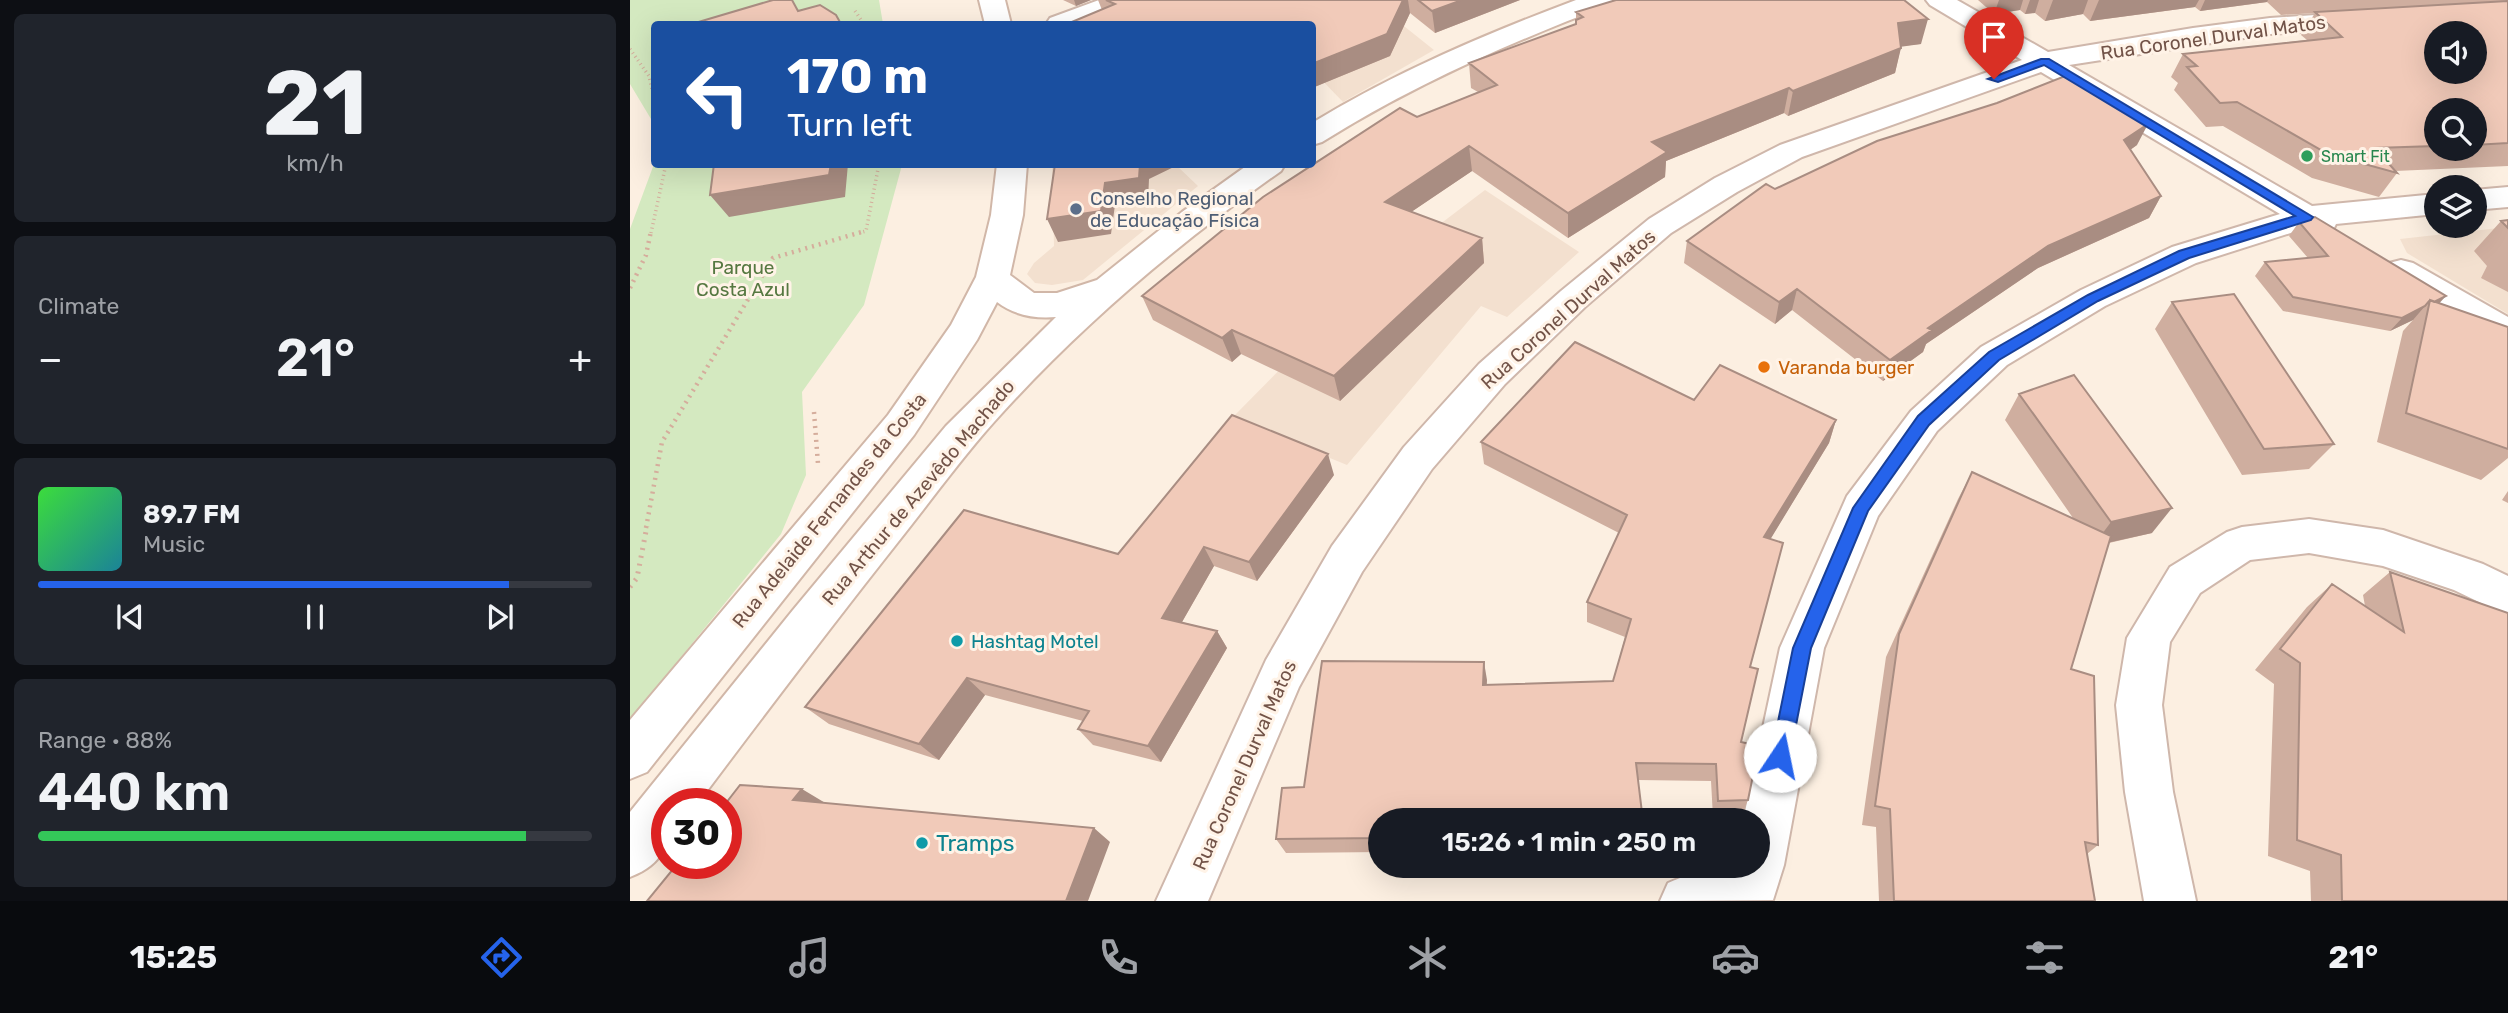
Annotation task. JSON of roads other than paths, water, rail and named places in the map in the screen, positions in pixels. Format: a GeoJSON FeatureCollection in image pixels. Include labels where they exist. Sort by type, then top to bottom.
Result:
{"type":"FeatureCollection","features":[{"type":"Feature","properties":{"kind":"street"},"geometry":{"type":"LineString","coordinates":[[992,0],[997,21]]}},
{"type":"Feature","properties":{"kind":"street"},"geometry":{"type":"LineString","coordinates":[[1067,21],[1122,0]]}},
{"type":"Feature","properties":{"kind":"street"},"geometry":{"type":"LineString","coordinates":[[1316,134],[1422,75],[1533,24],[1600,0]]}},
{"type":"Feature","properties":{"kind":"street"},"geometry":{"type":"LineString","coordinates":[[1939,0],[2508,333]]}},
{"type":"Feature","properties":{"kind":"street","name":"Rua Coronel Durval Matos"},"geometry":{"type":"LineString","coordinates":[[1182,901],[1282,675],[1346,559],[1418,458],[1492,374],[1573,299],[1660,226],[1726,185],[1791,151],[2045,61],[2257,27],[2385,19]]}},
{"type":"Feature","properties":{"kind":"street","name":"Rua Adelaide Fernandes da Costa"},"geometry":{"type":"LineString","coordinates":[[630,756],[901,425],[965,331],[993,278],[1007,215],[1012,168]]}},
{"type":"Feature","properties":{"kind":"street","name":"Rua Arthur de Azevêdo Machado"},"geometry":{"type":"LineString","coordinates":[[679,788],[813,615],[980,413],[1109,288],[1206,208],[1264,168]]}},
{"type":"Feature","properties":{"kind":"street"},"geometry":{"type":"LineString","coordinates":[[2487,199],[2508,197]]}},
{"type":"Feature","properties":{"kind":"street"},"geometry":{"type":"LineString","coordinates":[[1770,812],[1802,648],[1861,508],[1924,421],[1994,356],[2093,298],[2184,255],[2306,217],[2424,205]]}},
{"type":"Feature","properties":{"kind":"street"},"geometry":{"type":"LineString","coordinates":[[993,278],[1015,299],[1041,307],[1068,304],[1109,288]]}},
{"type":"Feature","properties":{"kind":"street"},"geometry":{"type":"LineString","coordinates":[[2170,901],[2149,792],[2139,705],[2149,638],[2185,580],[2242,544],[2309,536],[2383,548],[2468,577],[2508,597]]}},
{"type":"Feature","properties":{"kind":"street","name":"Rua Arthur de Azevêdo Machado"},"geometry":{"type":"LineString","coordinates":[[630,852],[651,825]]}},
{"type":"Feature","properties":{"kind":"street"},"geometry":{"type":"LineString","coordinates":[[1686,901],[1757,878]]}},
{"type":"Feature","properties":{"kind":"place","name":"Smart Fit"},"geometry":{"type":"Point","coordinates":[2307,156]}},
{"type":"Feature","properties":{"kind":"place","name":"Conselho Regional de Educação Física"},"geometry":{"type":"Point","coordinates":[1076,209]}},
{"type":"Feature","properties":{"kind":"place","name":"Varanda burger"},"geometry":{"type":"Point","coordinates":[1764,367]}},
{"type":"Feature","properties":{"kind":"place","name":"Hashtag Motel"},"geometry":{"type":"Point","coordinates":[957,641]}},
{"type":"Feature","properties":{"kind":"place","name":"Tramps"},"geometry":{"type":"Point","coordinates":[922,843]}},
{"type":"Feature","properties":{"kind":"park label","name":"Parque Costa Azul"},"geometry":{"type":"Point","coordinates":[743,278]}}]}
